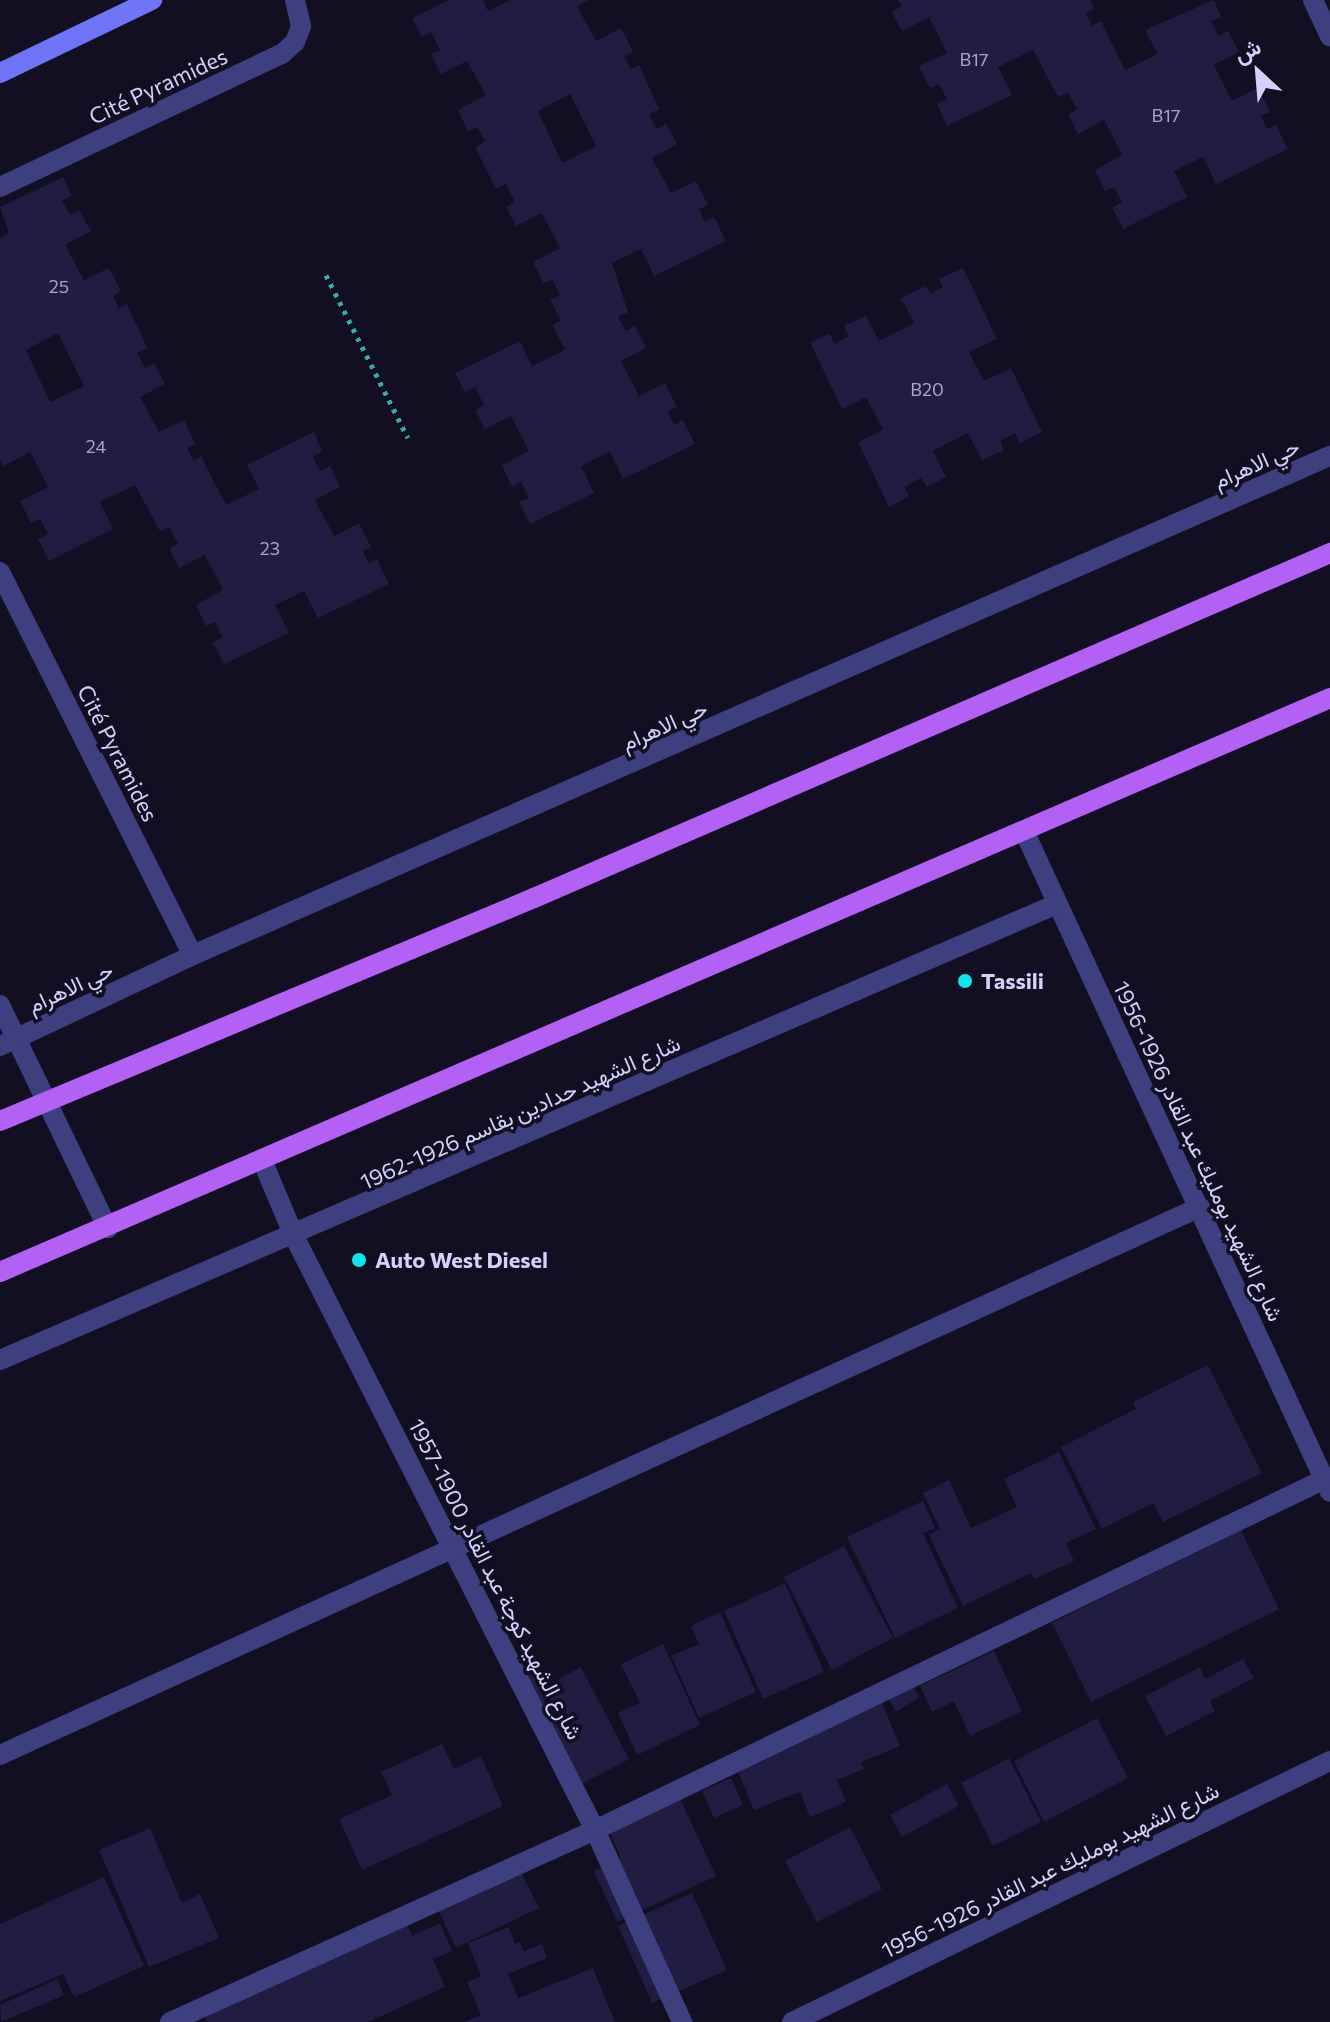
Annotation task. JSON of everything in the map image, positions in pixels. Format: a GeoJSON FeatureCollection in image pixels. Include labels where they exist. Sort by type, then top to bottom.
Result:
{"type":"FeatureCollection","features":[{"type":"Feature","properties":{"kind":"main road"},"geometry":{"type":"LineString","coordinates":[[0,1121],[534,898],[1330,553]]}},
{"type":"Feature","properties":{"kind":"main road"},"geometry":{"type":"LineString","coordinates":[[0,1272],[1330,698]]}},
{"type":"Feature","properties":{"kind":"street"},"geometry":{"type":"LineString","coordinates":[[0,73],[152,0]]}},
{"type":"Feature","properties":{"kind":"street","name":"Cité Pyramides"},"geometry":{"type":"LineString","coordinates":[[0,187],[282,54],[295,42],[301,26],[295,0]]}},
{"type":"Feature","properties":{"kind":"street"},"geometry":{"type":"LineString","coordinates":[[1313,0],[1330,36]]}},
{"type":"Feature","properties":{"kind":"street","name":"حي الاهرام"},"geometry":{"type":"LineString","coordinates":[[9,1042],[193,955],[1330,456]]}},
{"type":"Feature","properties":{"kind":"street","name":"Cité Pyramides"},"geometry":{"type":"LineString","coordinates":[[0,572],[193,955]]}},
{"type":"Feature","properties":{"kind":"street","name":"شارع الشهيد بومليك عبد القادر 1926-1956"},"geometry":{"type":"LineString","coordinates":[[1024,831],[1327,1485]]}},
{"type":"Feature","properties":{"kind":"street","name":"شارع الشهيد حدادين بقاسم 1926-1962"},"geometry":{"type":"LineString","coordinates":[[0,1360],[294,1236],[1057,904]]}},
{"type":"Feature","properties":{"kind":"street"},"geometry":{"type":"LineString","coordinates":[[0,1005],[9,1042],[47,1100],[108,1228]]}},
{"type":"Feature","properties":{"kind":"street","name":"شارع الشهيد كوجة عبد القادر 1900-1957"},"geometry":{"type":"LineString","coordinates":[[262,1160],[294,1236],[456,1548],[595,1830],[682,2022]]}},
{"type":"Feature","properties":{"kind":"street"},"geometry":{"type":"LineString","coordinates":[[0,1755],[1200,1207]]}},
{"type":"Feature","properties":{"kind":"street"},"geometry":{"type":"LineString","coordinates":[[170,2022],[595,1830],[1327,1485]]}},
{"type":"Feature","properties":{"kind":"street","name":"شارع الشهيد بومليك عبد القادر 1926-1956"},"geometry":{"type":"LineString","coordinates":[[792,2022],[1330,1761]]}},
{"type":"Feature","properties":{"kind":"path"},"geometry":{"type":"LineString","coordinates":[[326,275],[408,438]]}},
{"type":"Feature","properties":{"kind":"building"},"geometry":{"type":"Polygon","coordinates":[[[449,0],[483,0],[488,11],[510,0],[588,0],[577,6],[596,41],[621,28],[633,52],[624,56],[631,69],[639,65],[659,109],[649,114],[657,129],[666,124],[677,144],[652,158],[671,193],[696,181],[708,205],[699,209],[705,222],[714,217],[726,241],[654,276],[641,249],[612,263],[628,312],[618,317],[626,331],[635,326],[646,348],[621,361],[639,396],[665,383],[677,407],[668,411],[674,425],[683,420],[695,444],[623,479],[610,451],[581,466],[594,493],[530,524],[519,502],[529,498],[521,482],[512,487],[502,465],[529,451],[511,416],[485,429],[475,410],[484,405],[475,387],[465,392],[455,373],[520,341],[532,366],[565,350],[552,325],[561,321],[550,300],[560,295],[552,280],[543,283],[533,262],[560,248],[542,213],[516,226],[506,207],[515,202],[506,184],[496,189],[475,147],[485,142],[477,127],[468,132],[458,110],[486,95],[467,61],[441,74],[431,54],[440,50],[431,32],[422,37],[412,18],[449,0]],[[570,94],[538,111],[562,163],[596,146],[570,94]]]}},
{"type":"Feature","properties":{"kind":"building"},"geometry":{"type":"Polygon","coordinates":[[[898,0],[1090,0],[1094,9],[1086,13],[1092,26],[1101,21],[1125,70],[1158,54],[1145,30],[1214,0],[1221,17],[1211,21],[1219,36],[1228,31],[1239,52],[1214,65],[1232,101],[1258,88],[1270,112],[1261,116],[1267,129],[1276,125],[1288,149],[1216,184],[1203,157],[1174,171],[1187,197],[1123,229],[1112,208],[1122,202],[1114,187],[1105,191],[1095,170],[1122,155],[1104,120],[1078,134],[1068,114],[1077,110],[1068,92],[1058,97],[1033,50],[998,67],[1012,95],[947,126],[937,104],[947,99],[939,84],[930,88],[919,66],[947,53],[929,17],[902,31],[892,12],[902,6],[898,0]]]}},
{"type":"Feature","properties":{"kind":"building"},"geometry":{"type":"Polygon","coordinates":[[[63,177],[72,196],[62,200],[70,215],[79,210],[91,231],[65,245],[84,280],[109,268],[121,291],[113,296],[119,308],[127,304],[147,348],[137,353],[145,368],[154,363],[165,384],[140,397],[159,432],[184,420],[195,444],[187,448],[194,461],[201,456],[226,505],[259,489],[247,465],[314,432],[322,451],[313,457],[320,471],[330,466],[340,487],[315,500],[334,536],[359,523],[371,547],[363,551],[369,564],[377,559],[389,584],[318,618],[304,591],[275,605],[289,633],[224,664],[213,642],[223,638],[215,622],[206,626],[196,605],[223,590],[205,555],[179,568],[169,549],[178,544],[169,527],[160,531],[135,485],[100,502],[113,529],[49,561],[38,539],[48,534],[40,519],[31,523],[20,501],[48,487],[30,452],[4,466],[0,459],[0,238],[9,233],[0,207],[63,177]],[[58,333],[26,350],[50,402],[84,386],[58,333]]]}},
{"type":"Feature","properties":{"kind":"building"},"geometry":{"type":"Polygon","coordinates":[[[963,268],[997,339],[969,352],[984,381],[1011,368],[1042,432],[1020,443],[1015,433],[1000,441],[1004,450],[982,460],[968,433],[933,451],[946,477],[927,487],[921,478],[904,487],[909,496],[889,507],[858,442],[883,430],[866,397],[842,409],[810,342],[830,334],[834,344],[849,336],[844,326],[866,316],[879,341],[914,323],[901,298],[926,286],[930,294],[943,287],[939,279],[963,268]]]}},
{"type":"Feature","properties":{"kind":"building"},"geometry":{"type":"Polygon","coordinates":[[[1208,1365],[1262,1473],[1163,1522],[1153,1503],[1102,1529],[1061,1447],[1136,1409],[1133,1402],[1208,1365]]]}},
{"type":"Feature","properties":{"kind":"building"},"geometry":{"type":"Polygon","coordinates":[[[1059,1452],[1096,1529],[1066,1543],[1074,1561],[1034,1579],[1031,1573],[963,1606],[929,1535],[940,1529],[923,1493],[949,1480],[971,1528],[1017,1507],[1004,1479],[1059,1452]]]}},
{"type":"Feature","properties":{"kind":"building"},"geometry":{"type":"Polygon","coordinates":[[[923,1501],[935,1528],[923,1533],[958,1608],[895,1638],[847,1537],[923,1501]]]}},
{"type":"Feature","properties":{"kind":"building"},"geometry":{"type":"Polygon","coordinates":[[[1241,1530],[1279,1609],[1091,1702],[1052,1623],[1241,1530]]]}},
{"type":"Feature","properties":{"kind":"building"},"geometry":{"type":"Polygon","coordinates":[[[844,1546],[893,1638],[832,1670],[784,1577],[844,1546]]]}},
{"type":"Feature","properties":{"kind":"building"},"geometry":{"type":"Polygon","coordinates":[[[785,1583],[824,1672],[763,1699],[724,1611],[785,1583]]]}},
{"type":"Feature","properties":{"kind":"building"},"geometry":{"type":"Polygon","coordinates":[[[720,1612],[756,1692],[699,1718],[671,1656],[699,1644],[691,1626],[720,1612]]]}},
{"type":"Feature","properties":{"kind":"building"},"geometry":{"type":"Polygon","coordinates":[[[663,1644],[700,1725],[637,1755],[618,1713],[640,1703],[621,1664],[663,1644]]]}},
{"type":"Feature","properties":{"kind":"building"},"geometry":{"type":"Polygon","coordinates":[[[994,1651],[1022,1711],[970,1736],[954,1701],[932,1712],[920,1686],[994,1651]]]}},
{"type":"Feature","properties":{"kind":"building"},"geometry":{"type":"Polygon","coordinates":[[[1243,1659],[1254,1678],[1210,1701],[1215,1711],[1166,1736],[1145,1696],[1200,1667],[1205,1679],[1243,1659]]]}},
{"type":"Feature","properties":{"kind":"building"},"geometry":{"type":"Polygon","coordinates":[[[531,1663],[544,1687],[581,1667],[629,1759],[565,1793],[546,1756],[556,1752],[514,1672],[531,1663]]]}},
{"type":"Feature","properties":{"kind":"building"},"geometry":{"type":"Polygon","coordinates":[[[911,1684],[920,1697],[896,1712],[888,1698],[911,1684]]]}},
{"type":"Feature","properties":{"kind":"building"},"geometry":{"type":"Polygon","coordinates":[[[881,1701],[900,1746],[861,1762],[864,1769],[837,1780],[846,1802],[810,1817],[800,1792],[754,1810],[734,1762],[881,1701]]]}},
{"type":"Feature","properties":{"kind":"building"},"geometry":{"type":"Polygon","coordinates":[[[1097,1718],[1128,1778],[1044,1822],[1014,1761],[1097,1718]]]}},
{"type":"Feature","properties":{"kind":"building"},"geometry":{"type":"Polygon","coordinates":[[[442,1744],[454,1769],[481,1756],[503,1806],[362,1870],[339,1819],[392,1795],[381,1772],[442,1744]]]}},
{"type":"Feature","properties":{"kind":"building"},"geometry":{"type":"Polygon","coordinates":[[[1009,1758],[1041,1822],[993,1846],[961,1783],[1009,1758]]]}},
{"type":"Feature","properties":{"kind":"building"},"geometry":{"type":"Polygon","coordinates":[[[731,1778],[743,1805],[714,1818],[702,1791],[731,1778]]]}},
{"type":"Feature","properties":{"kind":"building"},"geometry":{"type":"Polygon","coordinates":[[[947,1784],[959,1806],[902,1837],[890,1815],[947,1784]]]}},
{"type":"Feature","properties":{"kind":"building"},"geometry":{"type":"Polygon","coordinates":[[[677,1792],[716,1876],[617,1922],[594,1871],[621,1858],[606,1824],[677,1792]]]}},
{"type":"Feature","properties":{"kind":"building"},"geometry":{"type":"Polygon","coordinates":[[[850,1827],[882,1889],[817,1922],[785,1861],[850,1827]]]}},
{"type":"Feature","properties":{"kind":"building"},"geometry":{"type":"Polygon","coordinates":[[[150,1828],[182,1903],[200,1894],[219,1938],[149,1967],[99,1850],[150,1828]]]}},
{"type":"Feature","properties":{"kind":"building"},"geometry":{"type":"Polygon","coordinates":[[[517,1863],[539,1908],[456,1948],[435,1903],[517,1863]]]}},
{"type":"Feature","properties":{"kind":"building"},"geometry":{"type":"Polygon","coordinates":[[[104,1877],[144,1966],[74,1997],[63,1974],[0,2001],[0,1924],[104,1877]]]}},
{"type":"Feature","properties":{"kind":"building"},"geometry":{"type":"Polygon","coordinates":[[[692,1893],[727,1970],[652,2003],[618,1926],[692,1893]]]}},
{"type":"Feature","properties":{"kind":"building"},"geometry":{"type":"Polygon","coordinates":[[[401,1912],[412,1936],[440,1923],[452,1951],[433,1959],[445,1987],[368,2022],[207,2022],[200,2005],[401,1912]]]}},
{"type":"Feature","properties":{"kind":"building"},"geometry":{"type":"Polygon","coordinates":[[[509,1927],[515,1944],[520,1942],[524,1951],[542,1944],[547,1958],[508,1974],[518,1998],[593,1968],[615,2022],[464,2022],[481,2015],[467,1982],[481,1976],[468,1943],[509,1927]]]}},
{"type":"Feature","properties":{"kind":"building"},"geometry":{"type":"Polygon","coordinates":[[[57,1979],[64,1995],[1,2022],[0,2005],[57,1979]]]}},
{"type":"Feature","properties":{"kind":"place","name":"Tassili"},"geometry":{"type":"Point","coordinates":[965,981]}},
{"type":"Feature","properties":{"kind":"place","name":"Auto West Diesel"},"geometry":{"type":"Point","coordinates":[359,1260]}}]}
